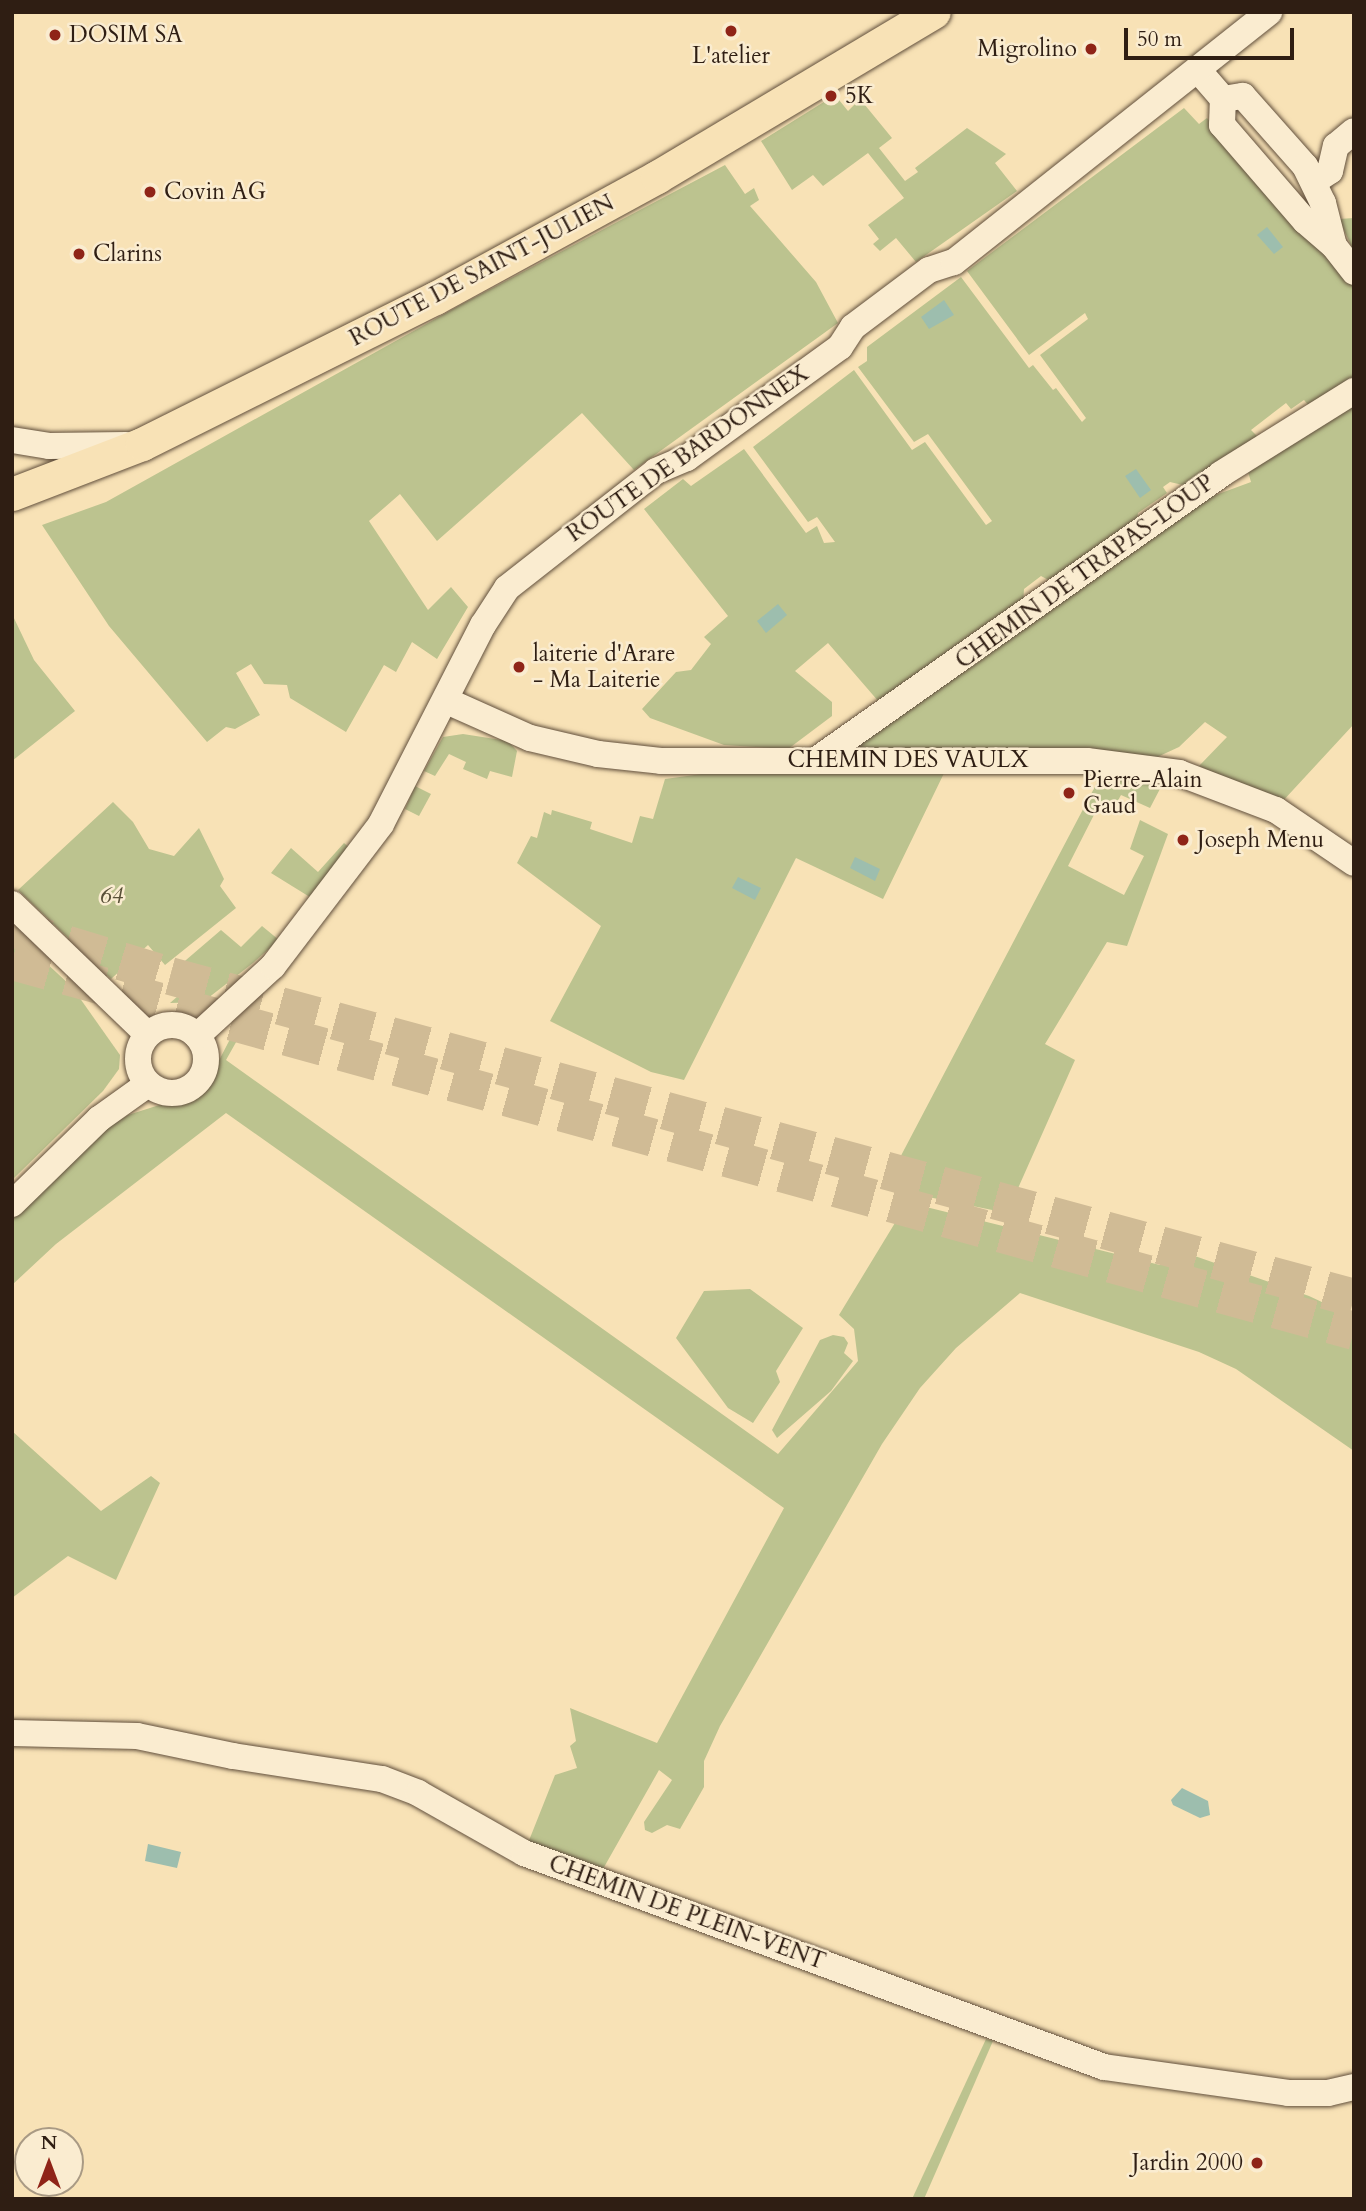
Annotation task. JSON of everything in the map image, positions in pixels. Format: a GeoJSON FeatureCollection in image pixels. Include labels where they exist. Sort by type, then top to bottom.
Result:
{"type":"FeatureCollection","features":[{"type":"Feature","properties":{"kind":"main road","name":"ROUTE DE SAINT-JULIEN"},"geometry":{"type":"LineString","coordinates":[[12,494],[142,444],[267,385],[583,218],[934,12]]}},
{"type":"Feature","properties":{"kind":"street","name":"ROUTE DE BARDONNEX"},"geometry":{"type":"LineString","coordinates":[[197,1035],[274,966],[382,824],[495,606],[508,588],[542,557],[656,471],[687,458],[840,347],[853,327],[929,270],[954,262],[1269,12]]}},
{"type":"Feature","properties":{"kind":"street"},"geometry":{"type":"LineString","coordinates":[[1198,71],[1333,172]]}},
{"type":"Feature","properties":{"kind":"street"},"geometry":{"type":"LineString","coordinates":[[1233,98],[1222,125],[1305,221],[1334,246],[1354,272]]}},
{"type":"Feature","properties":{"kind":"street"},"geometry":{"type":"LineString","coordinates":[[1334,246],[1333,172],[1336,146],[1354,131]]}},
{"type":"Feature","properties":{"kind":"street","name":"CHEMIN DE TRAPAS-LOUP"},"geometry":{"type":"LineString","coordinates":[[819,758],[1221,474],[1354,391]]}},
{"type":"Feature","properties":{"kind":"street"},"geometry":{"type":"LineString","coordinates":[[12,440],[49,446],[142,444]]}},
{"type":"Feature","properties":{"kind":"street","name":"CHEMIN DES VAULX"},"geometry":{"type":"LineString","coordinates":[[447,701],[530,738],[598,754],[661,761],[819,758],[1087,761],[1179,773],[1204,779],[1276,810],[1354,863]]}},
{"type":"Feature","properties":{"kind":"street"},"geometry":{"type":"LineString","coordinates":[[12,904],[147,1034]]}},
{"type":"Feature","properties":{"kind":"street"},"geometry":{"type":"LineString","coordinates":[[176,1025],[197,1035],[206,1059],[196,1083],[169,1093],[148,1084],[137,1057],[147,1034],[176,1025]]}},
{"type":"Feature","properties":{"kind":"street"},"geometry":{"type":"LineString","coordinates":[[12,1204],[99,1119],[148,1084]]}},
{"type":"Feature","properties":{"kind":"street","name":"CHEMIN DE PLEIN-VENT"},"geometry":{"type":"LineString","coordinates":[[15,1730],[137,1736],[233,1756],[382,1779],[418,1793],[524,1853],[1104,2067],[1288,2093],[1328,2093],[1354,2087]]}},
{"type":"Feature","properties":{"kind":"green space"},"geometry":{"type":"Polygon","coordinates":[[[835,95],[848,111],[860,99],[892,138],[879,148],[905,181],[918,172],[915,168],[967,128],[1006,154],[995,163],[1017,191],[916,262],[896,238],[880,251],[873,244],[879,239],[868,225],[904,198],[868,153],[823,186],[813,175],[792,190],[761,141],[835,95]]]}},
{"type":"Feature","properties":{"kind":"green space"},"geometry":{"type":"Polygon","coordinates":[[[1184,108],[1199,124],[1207,118],[1339,272],[1354,282],[1354,380],[1310,407],[1304,400],[1291,409],[1286,403],[1251,430],[1259,438],[1187,486],[1170,482],[1163,487],[1167,493],[1138,513],[1137,521],[1054,583],[1041,576],[1024,589],[1023,605],[879,702],[828,643],[795,671],[832,702],[832,716],[788,749],[724,745],[650,718],[642,709],[676,672],[691,670],[711,644],[704,637],[728,616],[644,509],[683,479],[691,486],[744,449],[806,533],[817,526],[824,543],[835,542],[817,517],[808,522],[753,447],[854,370],[912,450],[925,442],[986,525],[992,521],[928,434],[914,442],[858,367],[867,361],[867,347],[961,277],[1029,368],[1033,365],[1053,390],[1056,388],[1082,422],[1086,418],[1040,355],[1088,319],[1085,313],[1029,355],[967,271],[1184,108]]]}},
{"type":"Feature","properties":{"kind":"green space"},"geometry":{"type":"Polygon","coordinates":[[[725,165],[745,194],[754,188],[759,200],[750,206],[816,282],[838,323],[634,470],[582,413],[437,541],[400,494],[369,521],[428,610],[451,587],[468,607],[437,659],[412,642],[396,672],[384,665],[346,732],[290,698],[287,685],[264,684],[251,664],[236,673],[260,715],[235,729],[226,727],[207,742],[109,626],[42,525],[106,502],[464,303],[725,165]]]}},
{"type":"Feature","properties":{"kind":"green space"},"geometry":{"type":"Polygon","coordinates":[[[1354,218],[1354,252],[1339,219],[1354,218]]]}},
{"type":"Feature","properties":{"kind":"green space"},"geometry":{"type":"Polygon","coordinates":[[[1354,399],[1354,724],[1281,803],[1199,766],[1227,737],[1205,722],[1179,747],[1153,759],[850,751],[1194,503],[1251,482],[1246,465],[1354,399]]]}},
{"type":"Feature","properties":{"kind":"green space"},"geometry":{"type":"Polygon","coordinates":[[[12,614],[34,660],[75,711],[12,761],[12,614]]]}},
{"type":"Feature","properties":{"kind":"green space"},"geometry":{"type":"Polygon","coordinates":[[[463,734],[508,741],[517,751],[512,777],[490,771],[487,779],[463,769],[466,762],[449,754],[435,776],[424,771],[443,737],[463,734]]]}},
{"type":"Feature","properties":{"kind":"green space"},"geometry":{"type":"Polygon","coordinates":[[[947,767],[883,899],[796,858],[684,1080],[651,1072],[550,1021],[601,926],[517,863],[531,836],[537,838],[544,812],[551,815],[552,810],[592,822],[590,829],[632,843],[640,816],[653,819],[665,779],[731,770],[947,767]]]}},
{"type":"Feature","properties":{"kind":"green space"},"geometry":{"type":"Polygon","coordinates":[[[1100,777],[1162,785],[1150,808],[1121,795],[1115,806],[1101,801],[1068,866],[1124,895],[1144,856],[1130,849],[1140,820],[1168,834],[1127,946],[1107,942],[1045,1044],[1075,1060],[1007,1213],[884,1188],[1100,777]]]}},
{"type":"Feature","properties":{"kind":"green space"},"geometry":{"type":"Polygon","coordinates":[[[415,786],[431,794],[419,816],[405,809],[415,786]]]}},
{"type":"Feature","properties":{"kind":"green space","name":"64"},"geometry":{"type":"Polygon","coordinates":[[[113,802],[133,822],[149,849],[174,856],[199,828],[224,879],[220,886],[236,908],[165,965],[148,945],[111,979],[18,890],[113,802]]]}},
{"type":"Feature","properties":{"kind":"green space"},"geometry":{"type":"Polygon","coordinates":[[[344,843],[352,850],[313,899],[271,873],[291,848],[318,872],[344,843]]]}},
{"type":"Feature","properties":{"kind":"green space"},"geometry":{"type":"Polygon","coordinates":[[[262,926],[279,940],[253,963],[203,1002],[170,1003],[187,988],[172,972],[221,930],[241,947],[262,926]]]}},
{"type":"Feature","properties":{"kind":"green space"},"geometry":{"type":"Polygon","coordinates":[[[12,931],[72,987],[120,1055],[119,1069],[103,1091],[12,1180],[12,931]]]}},
{"type":"Feature","properties":{"kind":"green space"},"geometry":{"type":"Polygon","coordinates":[[[243,1014],[248,1021],[226,1060],[778,1454],[858,1361],[854,1329],[839,1315],[901,1213],[918,1205],[1160,1265],[1172,1248],[1309,1296],[1354,1317],[1354,1451],[1236,1369],[1199,1352],[1020,1293],[956,1348],[920,1388],[882,1444],[720,1726],[704,1761],[704,1787],[680,1829],[667,1825],[652,1833],[645,1830],[644,1822],[672,1780],[659,1770],[603,1869],[528,1843],[555,1775],[577,1768],[570,1746],[576,1741],[570,1708],[657,1743],[784,1508],[226,1113],[56,1244],[12,1285],[12,1220],[98,1134],[128,1115],[197,1093],[212,1074],[243,1014]]]}},
{"type":"Feature","properties":{"kind":"green space"},"geometry":{"type":"Polygon","coordinates":[[[750,1289],[803,1328],[776,1371],[780,1382],[753,1423],[728,1408],[676,1338],[704,1291],[750,1289]]]}},
{"type":"Feature","properties":{"kind":"green space"},"geometry":{"type":"Polygon","coordinates":[[[833,1335],[844,1337],[848,1343],[844,1353],[853,1361],[831,1391],[777,1438],[772,1430],[820,1340],[833,1335]]]}},
{"type":"Feature","properties":{"kind":"green space"},"geometry":{"type":"Polygon","coordinates":[[[12,1431],[101,1511],[151,1476],[160,1483],[116,1580],[68,1556],[12,1598],[12,1431]]]}},
{"type":"Feature","properties":{"kind":"green space"},"geometry":{"type":"Polygon","coordinates":[[[986,2039],[993,2041],[924,2199],[912,2199],[986,2039]]]}},
{"type":"Feature","properties":{"kind":"shaded area"},"geometry":{"type":"Polygon","coordinates":[[[1267,227],[1283,247],[1274,254],[1257,235],[1267,227]]]}},
{"type":"Feature","properties":{"kind":"shaded area"},"geometry":{"type":"Polygon","coordinates":[[[944,300],[954,315],[929,329],[921,317],[944,300]]]}},
{"type":"Feature","properties":{"kind":"shaded area"},"geometry":{"type":"Polygon","coordinates":[[[1136,469],[1151,490],[1140,498],[1125,476],[1136,469]]]}},
{"type":"Feature","properties":{"kind":"shaded area"},"geometry":{"type":"Polygon","coordinates":[[[778,604],[787,615],[766,633],[757,621],[778,604]]]}},
{"type":"Feature","properties":{"kind":"shaded area"},"geometry":{"type":"Polygon","coordinates":[[[855,857],[880,869],[875,881],[850,868],[855,857]]]}},
{"type":"Feature","properties":{"kind":"shaded area"},"geometry":{"type":"Polygon","coordinates":[[[738,877],[761,888],[755,900],[732,888],[738,877]]]}},
{"type":"Feature","properties":{"kind":"shaded area"},"geometry":{"type":"Polygon","coordinates":[[[1182,1788],[1208,1801],[1210,1815],[1200,1818],[1173,1805],[1171,1800],[1182,1788]]]}},
{"type":"Feature","properties":{"kind":"shaded area"},"geometry":{"type":"Polygon","coordinates":[[[148,1844],[181,1852],[177,1868],[145,1861],[148,1844]]]}},
{"type":"Feature","properties":{"kind":"tunnel"},"geometry":{"type":"LineString","coordinates":[[12,928],[170,976],[1354,1298]]}},
{"type":"Feature","properties":{"kind":"tunnel"},"geometry":{"type":"LineString","coordinates":[[12,961],[1354,1331]]}},
{"type":"Feature","properties":{"kind":"place","name":"L'atelier"},"geometry":{"type":"Point","coordinates":[731,31]}},
{"type":"Feature","properties":{"kind":"place","name":"DOSIM SA"},"geometry":{"type":"Point","coordinates":[55,35]}},
{"type":"Feature","properties":{"kind":"place","name":"Migrolino"},"geometry":{"type":"Point","coordinates":[1091,49]}},
{"type":"Feature","properties":{"kind":"place","name":"5K"},"geometry":{"type":"Point","coordinates":[831,96]}},
{"type":"Feature","properties":{"kind":"place","name":"Covin AG"},"geometry":{"type":"Point","coordinates":[150,192]}},
{"type":"Feature","properties":{"kind":"place","name":"Clarins"},"geometry":{"type":"Point","coordinates":[79,254]}},
{"type":"Feature","properties":{"kind":"place","name":"laiterie d'Arare - Ma Laiterie"},"geometry":{"type":"Point","coordinates":[519,667]}},
{"type":"Feature","properties":{"kind":"place","name":"Pierre-Alain Gaud"},"geometry":{"type":"Point","coordinates":[1069,793]}},
{"type":"Feature","properties":{"kind":"place","name":"Joseph Menu"},"geometry":{"type":"Point","coordinates":[1183,840]}},
{"type":"Feature","properties":{"kind":"place","name":"Jardin 2000"},"geometry":{"type":"Point","coordinates":[1257,2163]}}]}
